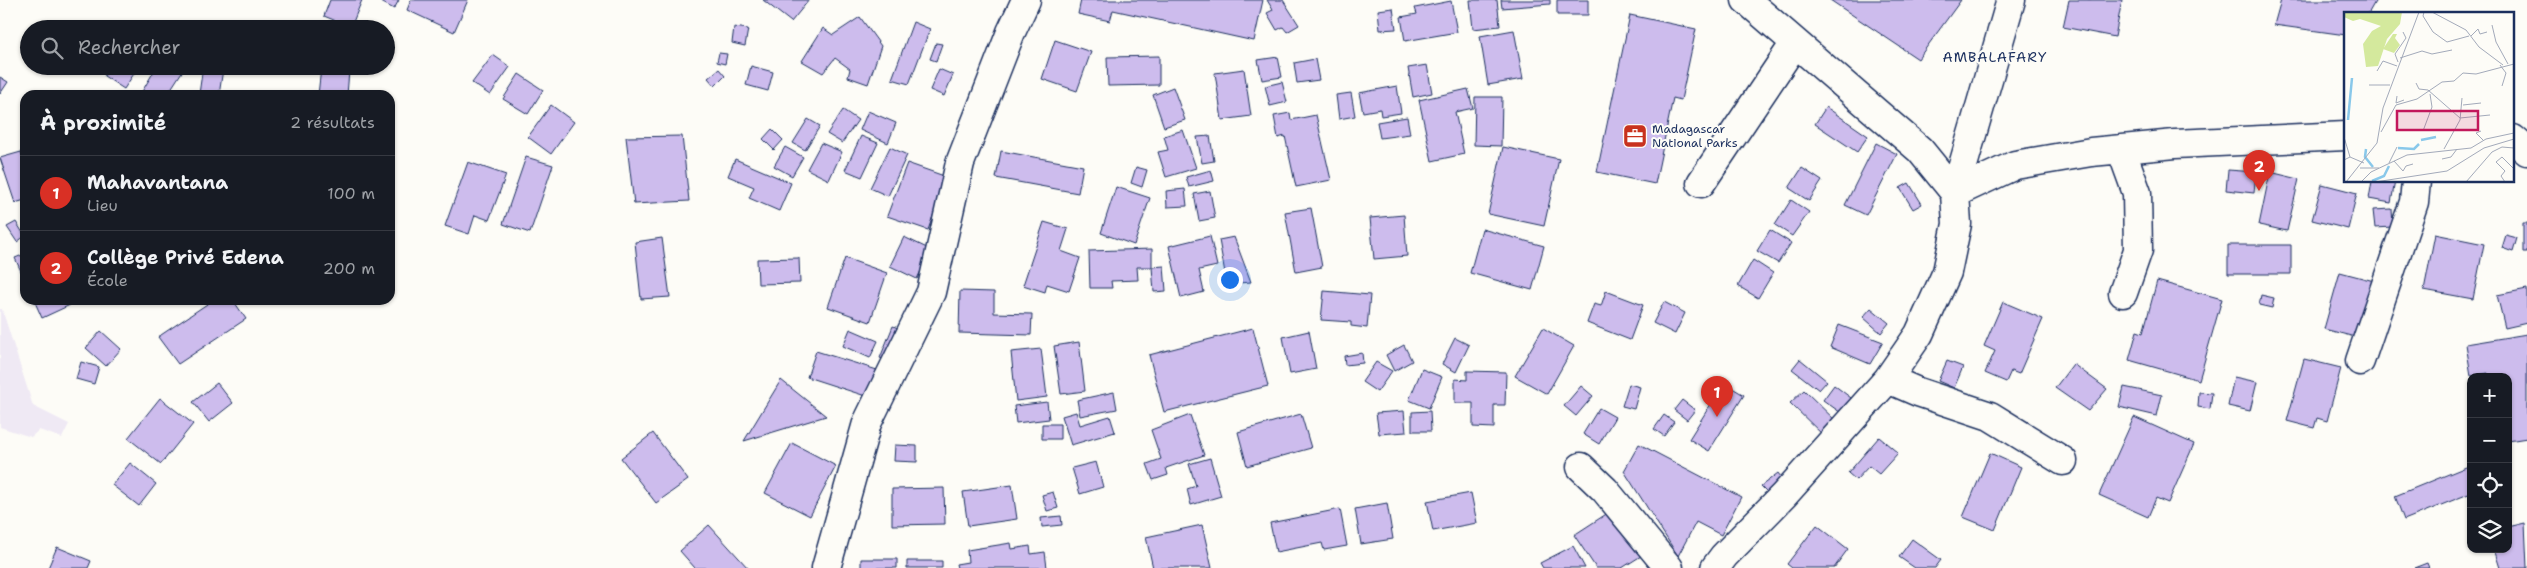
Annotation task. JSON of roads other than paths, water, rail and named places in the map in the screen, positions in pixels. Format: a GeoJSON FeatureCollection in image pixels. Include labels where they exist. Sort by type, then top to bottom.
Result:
{"type":"FeatureCollection","features":[{"type":"Feature","properties":{"kind":"street"},"geometry":{"type":"LineString","coordinates":[[826,568],[867,423],[931,292],[960,164],[1011,32],[1026,0]]}},
{"type":"Feature","properties":{"kind":"street"},"geometry":{"type":"LineString","coordinates":[[1746,0],[1920,150],[1954,192]]}},
{"type":"Feature","properties":{"kind":"street"},"geometry":{"type":"LineString","coordinates":[[1715,568],[1784,495],[1888,379],[1919,334],[1947,272],[1957,224],[1954,192],[2011,0]]}},
{"type":"Feature","properties":{"kind":"street"},"geometry":{"type":"LineString","coordinates":[[1700,183],[1795,43]]}},
{"type":"Feature","properties":{"kind":"street"},"geometry":{"type":"LineString","coordinates":[[2514,124],[2527,124]]}},
{"type":"Feature","properties":{"kind":"street"},"geometry":{"type":"LineString","coordinates":[[1954,192],[2016,165],[2121,149],[2344,136]]}},
{"type":"Feature","properties":{"kind":"street"},"geometry":{"type":"LineString","coordinates":[[2514,140],[2527,151]]}},
{"type":"Feature","properties":{"kind":"street"},"geometry":{"type":"LineString","coordinates":[[2121,149],[2137,192],[2138,250],[2123,293]]}},
{"type":"Feature","properties":{"kind":"street"},"geometry":{"type":"LineString","coordinates":[[2360,361],[2411,211],[2416,182]]}},
{"type":"Feature","properties":{"kind":"street"},"geometry":{"type":"LineString","coordinates":[[1888,379],[1918,392],[1990,416],[2063,461]]}},
{"type":"Feature","properties":{"kind":"street"},"geometry":{"type":"LineString","coordinates":[[1581,467],[1605,490],[1668,568]]}},
{"type":"Feature","properties":{"kind":"place","name":"Madagascar National Parks"},"geometry":{"type":"Point","coordinates":[1635,136]}},
{"type":"Feature","properties":{"kind":"place","name":"Collège Privé Edena"},"geometry":{"type":"Point","coordinates":[2259,191]}},
{"type":"Feature","properties":{"kind":"place","name":"Mahavantana"},"geometry":{"type":"Point","coordinates":[1717,417]}},
{"type":"Feature","properties":{"kind":"district","name":"AMBALAFARY"},"geometry":{"type":"Point","coordinates":[1995,57]}}]}
